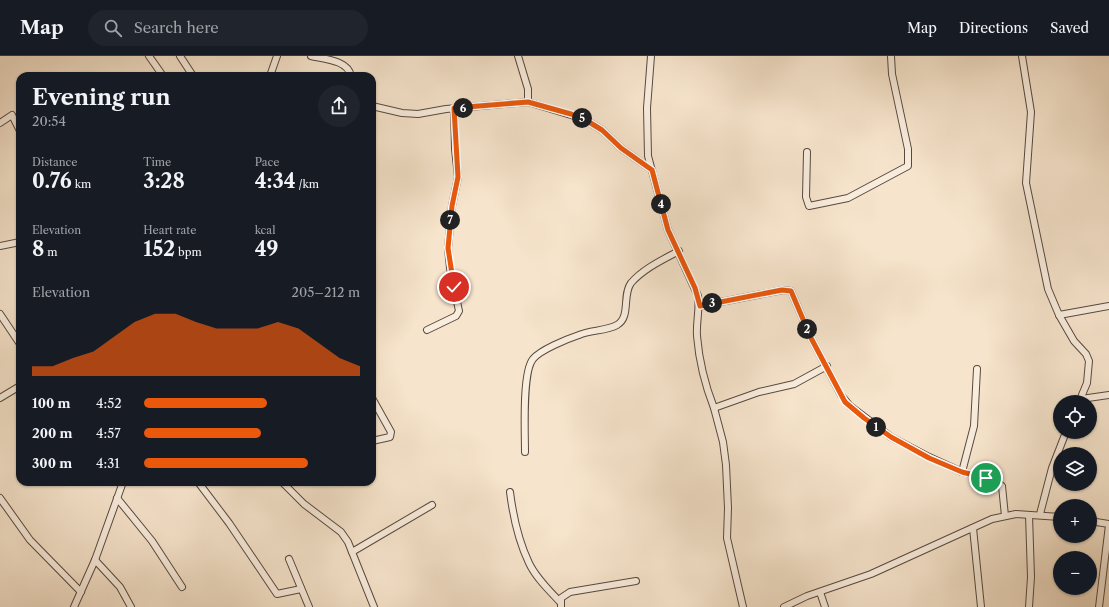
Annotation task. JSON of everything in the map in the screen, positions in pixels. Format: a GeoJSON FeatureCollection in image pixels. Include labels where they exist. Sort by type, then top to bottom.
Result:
{"type":"FeatureCollection","features":[{"type":"Feature","properties":{"kind":"street"},"geometry":{"type":"LineString","coordinates":[[149,56],[160,72]]}},
{"type":"Feature","properties":{"kind":"street"},"geometry":{"type":"LineString","coordinates":[[180,56],[190,72]]}},
{"type":"Feature","properties":{"kind":"street"},"geometry":{"type":"LineString","coordinates":[[271,72],[277,56]]}},
{"type":"Feature","properties":{"kind":"street"},"geometry":{"type":"LineString","coordinates":[[311,56],[346,67],[349,72]]}},
{"type":"Feature","properties":{"kind":"street"},"geometry":{"type":"LineString","coordinates":[[518,56],[528,89],[528,102]]}},
{"type":"Feature","properties":{"kind":"street"},"geometry":{"type":"LineString","coordinates":[[651,56],[647,108],[648,156],[668,230],[679,251],[698,296],[700,306],[697,320],[697,336],[704,378],[723,442],[726,465],[728,508],[727,538],[743,607]]}},
{"type":"Feature","properties":{"kind":"street"},"geometry":{"type":"LineString","coordinates":[[807,152],[806,197],[809,206],[848,198],[908,166],[908,149],[892,74],[891,56]]}},
{"type":"Feature","properties":{"kind":"street"},"geometry":{"type":"LineString","coordinates":[[1022,56],[1031,112],[1026,183],[1048,289],[1059,315],[1074,341],[1086,354],[1089,361],[1087,383],[1082,395]]}},
{"type":"Feature","properties":{"kind":"street"},"geometry":{"type":"LineString","coordinates":[[376,107],[411,114],[454,108],[528,102],[584,119],[602,130],[621,148],[652,170]]}},
{"type":"Feature","properties":{"kind":"street"},"geometry":{"type":"LineString","coordinates":[[427,330],[456,316],[459,311],[450,268],[448,248],[452,206],[458,177],[454,108]]}},
{"type":"Feature","properties":{"kind":"street"},"geometry":{"type":"LineString","coordinates":[[0,123],[12,115],[16,123]]}},
{"type":"Feature","properties":{"kind":"street"},"geometry":{"type":"LineString","coordinates":[[0,246],[16,243]]}},
{"type":"Feature","properties":{"kind":"street"},"geometry":{"type":"LineString","coordinates":[[525,452],[527,376],[533,358],[579,334],[617,325],[624,319],[627,293],[630,284],[652,266],[679,251]]}},
{"type":"Feature","properties":{"kind":"street"},"geometry":{"type":"LineString","coordinates":[[700,306],[782,290],[791,291],[811,338],[845,402],[864,418],[891,437],[929,458],[962,472],[996,481],[1002,486],[1005,516]]}},
{"type":"Feature","properties":{"kind":"street"},"geometry":{"type":"LineString","coordinates":[[1059,315],[1109,306]]}},
{"type":"Feature","properties":{"kind":"street"},"geometry":{"type":"LineString","coordinates":[[0,314],[16,338]]}},
{"type":"Feature","properties":{"kind":"street"},"geometry":{"type":"LineString","coordinates":[[714,408],[759,392],[794,384],[827,366]]}},
{"type":"Feature","properties":{"kind":"street"},"geometry":{"type":"LineString","coordinates":[[962,472],[974,426],[977,369]]}},
{"type":"Feature","properties":{"kind":"street"},"geometry":{"type":"LineString","coordinates":[[0,398],[16,388]]}},
{"type":"Feature","properties":{"kind":"street"},"geometry":{"type":"LineString","coordinates":[[1097,397],[1109,395]]}},
{"type":"Feature","properties":{"kind":"street"},"geometry":{"type":"LineString","coordinates":[[376,405],[391,432],[390,437],[376,440]]}},
{"type":"Feature","properties":{"kind":"street"},"geometry":{"type":"LineString","coordinates":[[1040,514],[1052,468],[1063,439]]}},
{"type":"Feature","properties":{"kind":"street"},"geometry":{"type":"LineString","coordinates":[[74,607],[95,560],[122,486]]}},
{"type":"Feature","properties":{"kind":"street"},"geometry":{"type":"LineString","coordinates":[[201,486],[229,523],[277,594],[301,589]]}},
{"type":"Feature","properties":{"kind":"street"},"geometry":{"type":"LineString","coordinates":[[286,486],[304,504],[341,532],[352,552],[374,607]]}},
{"type":"Feature","properties":{"kind":"street"},"geometry":{"type":"LineString","coordinates":[[510,492],[512,511],[530,564],[540,580],[560,605]]}},
{"type":"Feature","properties":{"kind":"street"},"geometry":{"type":"LineString","coordinates":[[0,498],[30,540],[81,592]]}},
{"type":"Feature","properties":{"kind":"street"},"geometry":{"type":"LineString","coordinates":[[117,498],[152,541],[182,587]]}},
{"type":"Feature","properties":{"kind":"street"},"geometry":{"type":"LineString","coordinates":[[352,552],[432,504]]}},
{"type":"Feature","properties":{"kind":"street"},"geometry":{"type":"LineString","coordinates":[[784,607],[820,592],[871,574],[992,519],[1005,516],[1040,514],[1053,516]]}},
{"type":"Feature","properties":{"kind":"street"},"geometry":{"type":"LineString","coordinates":[[1028,515],[1031,577],[1029,607]]}},
{"type":"Feature","properties":{"kind":"street"},"geometry":{"type":"LineString","coordinates":[[1097,522],[1109,525],[1099,607]]}},
{"type":"Feature","properties":{"kind":"street"},"geometry":{"type":"LineString","coordinates":[[973,528],[981,607]]}},
{"type":"Feature","properties":{"kind":"street"},"geometry":{"type":"LineString","coordinates":[[289,559],[309,607]]}},
{"type":"Feature","properties":{"kind":"street"},"geometry":{"type":"LineString","coordinates":[[95,560],[120,587],[131,607]]}},
{"type":"Feature","properties":{"kind":"street"},"geometry":{"type":"LineString","coordinates":[[560,605],[560,598],[570,592],[636,581]]}},
{"type":"Feature","properties":{"kind":"street"},"geometry":{"type":"LineString","coordinates":[[820,592],[825,607]]}},
{"type":"Feature","properties":{"kind":"route"},"geometry":{"type":"LineString","coordinates":[[454,287],[448,248],[452,206],[458,177],[455,149],[454,108],[528,102],[571,114],[584,119],[602,130],[621,148],[652,170],[668,230],[695,288],[700,306],[782,290],[791,291],[811,338],[845,402],[864,418],[891,437],[929,458],[962,472],[986,478]]}}]}
